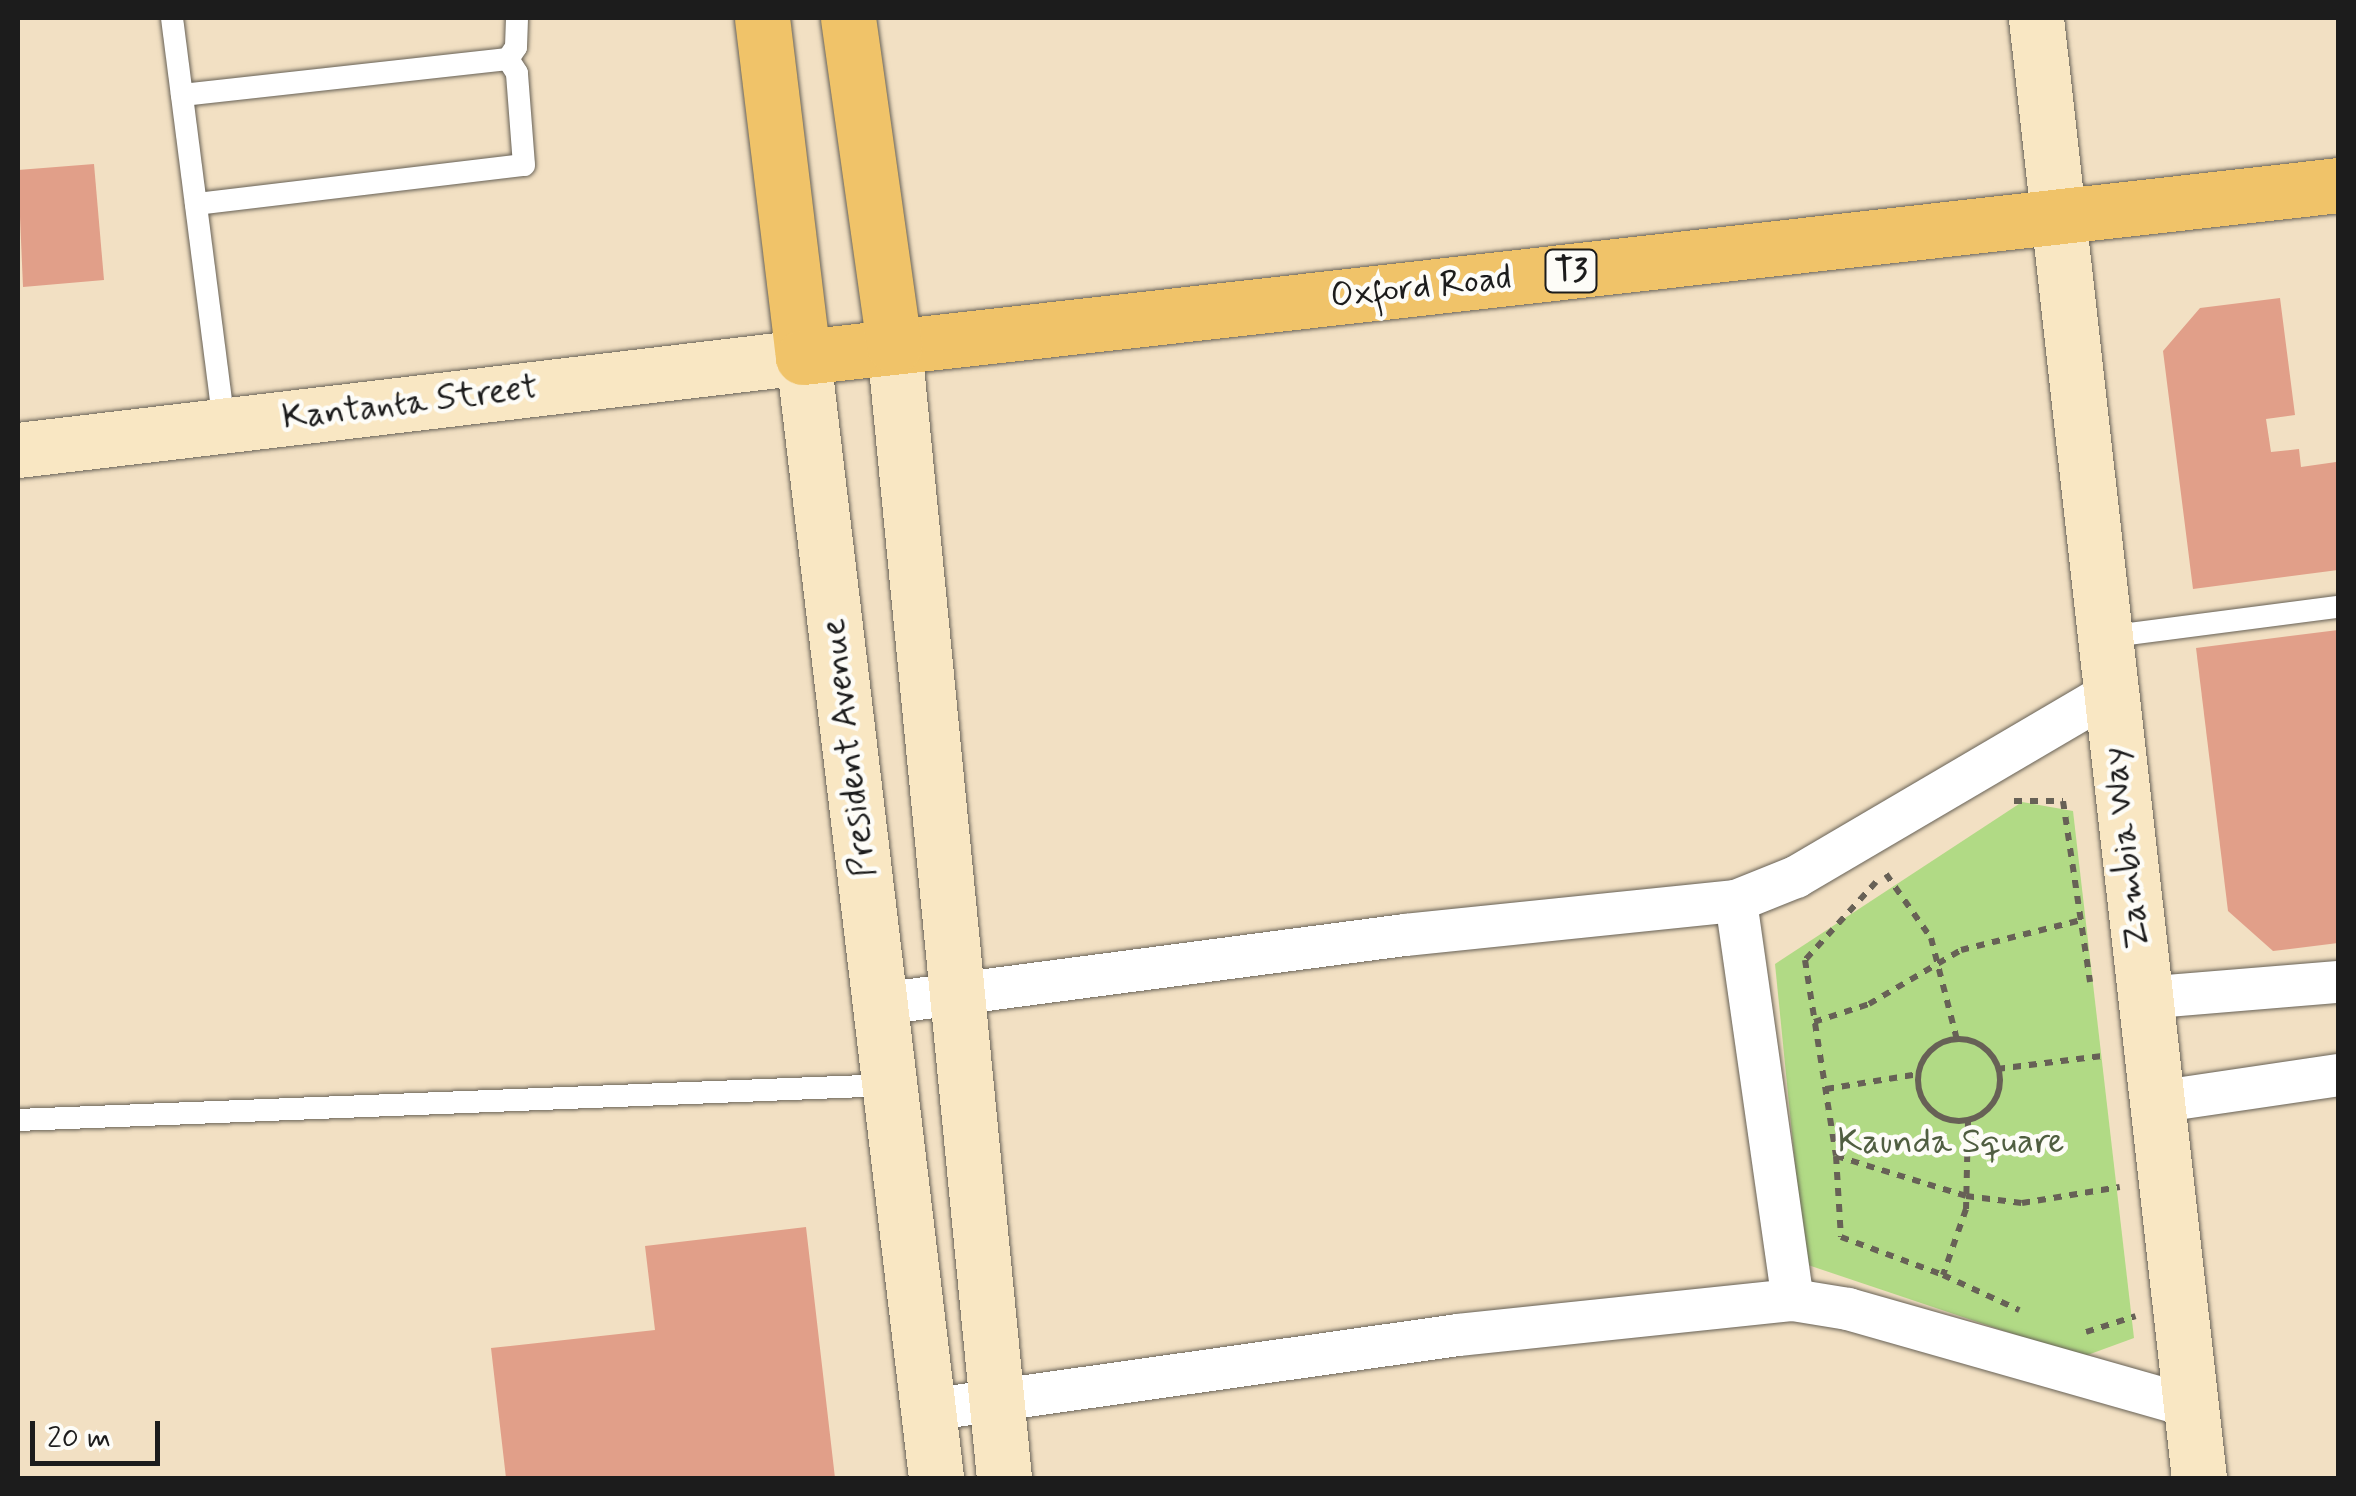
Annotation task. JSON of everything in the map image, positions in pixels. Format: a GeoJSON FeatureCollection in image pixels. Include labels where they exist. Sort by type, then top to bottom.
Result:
{"type":"FeatureCollection","features":[{"type":"Feature","properties":{"kind":"highway","name":"President Avenue"},"geometry":{"type":"LineString","coordinates":[[762,18],[803,356]]}},
{"type":"Feature","properties":{"kind":"highway"},"geometry":{"type":"LineString","coordinates":[[848,18],[894,346]]}},
{"type":"Feature","properties":{"kind":"highway","name":"Oxford Road"},"geometry":{"type":"LineString","coordinates":[[803,356],[2338,186]]}},
{"type":"Feature","properties":{"kind":"street","name":"Zambia Way"},"geometry":{"type":"LineString","coordinates":[[2036,18],[2108,693],[2118,998],[2156,1102],[2199,1478]]}},
{"type":"Feature","properties":{"kind":"street"},"geometry":{"type":"LineString","coordinates":[[894,346],[1004,1478]]}},
{"type":"Feature","properties":{"kind":"street","name":"Kantanta Street"},"geometry":{"type":"LineString","coordinates":[[18,450],[803,356]]}},
{"type":"Feature","properties":{"kind":"street","name":"President Avenue"},"geometry":{"type":"LineString","coordinates":[[803,356],[936,1478]]}},
{"type":"Feature","properties":{"kind":"street"},"geometry":{"type":"LineString","coordinates":[[880,1004],[1405,935],[1736,901],[1796,878],[2108,693]]}},
{"type":"Feature","properties":{"kind":"street"},"geometry":{"type":"LineString","coordinates":[[1736,901],[1792,1300]]}},
{"type":"Feature","properties":{"kind":"street"},"geometry":{"type":"LineString","coordinates":[[2118,998],[2338,982]]}},
{"type":"Feature","properties":{"kind":"street"},"geometry":{"type":"LineString","coordinates":[[2156,1102],[2338,1075]]}},
{"type":"Feature","properties":{"kind":"street"},"geometry":{"type":"LineString","coordinates":[[928,1410],[996,1397],[1704,1305],[1792,1300],[1848,1310],[2190,1408]]}},
{"type":"Feature","properties":{"kind":"lane"},"geometry":{"type":"LineString","coordinates":[[172,18],[224,425]]}},
{"type":"Feature","properties":{"kind":"lane"},"geometry":{"type":"LineString","coordinates":[[508,59],[516,47],[517,18]]}},
{"type":"Feature","properties":{"kind":"lane"},"geometry":{"type":"LineString","coordinates":[[182,95],[508,59]]}},
{"type":"Feature","properties":{"kind":"lane"},"geometry":{"type":"LineString","coordinates":[[196,204],[518,168],[526,157],[517,73],[508,59]]}},
{"type":"Feature","properties":{"kind":"lane"},"geometry":{"type":"LineString","coordinates":[[2102,638],[2338,607]]}},
{"type":"Feature","properties":{"kind":"lane"},"geometry":{"type":"LineString","coordinates":[[18,1120],[889,1085]]}},
{"type":"Feature","properties":{"kind":"path"},"geometry":{"type":"LineString","coordinates":[[1999,801],[2062,801],[2081,920],[2118,998]]}},
{"type":"Feature","properties":{"kind":"path"},"geometry":{"type":"LineString","coordinates":[[1901,862],[1885,872],[1805,960],[1836,1156],[1841,1237],[1943,1275],[2026,1313]]}},
{"type":"Feature","properties":{"kind":"path"},"geometry":{"type":"LineString","coordinates":[[1885,872],[1931,938],[1958,1040]]}},
{"type":"Feature","properties":{"kind":"path"},"geometry":{"type":"LineString","coordinates":[[1814,1022],[1869,1004],[1961,950],[2081,920]]}},
{"type":"Feature","properties":{"kind":"path"},"geometry":{"type":"LineString","coordinates":[[2098,1036],[2104,1074]]}},
{"type":"Feature","properties":{"kind":"path"},"geometry":{"type":"LineString","coordinates":[[1943,1275],[1966,1196],[1968,1122],[1994,1100],[1998,1069],[1985,1048],[1958,1040],[1930,1050],[1919,1074],[1926,1105],[1968,1122]]}},
{"type":"Feature","properties":{"kind":"path"},"geometry":{"type":"LineString","coordinates":[[1998,1069],[2102,1056]]}},
{"type":"Feature","properties":{"kind":"path"},"geometry":{"type":"LineString","coordinates":[[1826,1088],[1919,1074]]}},
{"type":"Feature","properties":{"kind":"path"},"geometry":{"type":"LineString","coordinates":[[1836,1156],[1966,1196],[2022,1203],[2122,1187]]}},
{"type":"Feature","properties":{"kind":"path"},"geometry":{"type":"LineString","coordinates":[[2119,1168],[2124,1205]]}},
{"type":"Feature","properties":{"kind":"path"},"geometry":{"type":"LineString","coordinates":[[2076,1336],[2142,1314],[2139,1296]]}},
{"type":"Feature","properties":{"kind":"green space","name":"Kaunda Square"},"geometry":{"type":"Polygon","coordinates":[[[2022,802],[2073,811],[2134,1338],[2082,1357],[1805,1264],[1775,964],[2022,802]]]}},
{"type":"Feature","properties":{"kind":"building"},"geometry":{"type":"Polygon","coordinates":[[[94,164],[104,280],[23,287],[18,170],[94,164]]]}},
{"type":"Feature","properties":{"kind":"building"},"geometry":{"type":"Polygon","coordinates":[[[2280,298],[2295,415],[2266,419],[2271,452],[2299,449],[2301,467],[2336,462],[2338,570],[2193,589],[2163,351],[2200,308],[2280,298]]]}},
{"type":"Feature","properties":{"kind":"building"},"geometry":{"type":"Polygon","coordinates":[[[2338,630],[2338,943],[2273,951],[2228,911],[2196,648],[2338,630]]]}},
{"type":"Feature","properties":{"kind":"building"},"geometry":{"type":"Polygon","coordinates":[[[806,1227],[835,1478],[506,1478],[491,1348],[655,1330],[645,1246],[806,1227]]]}}]}
